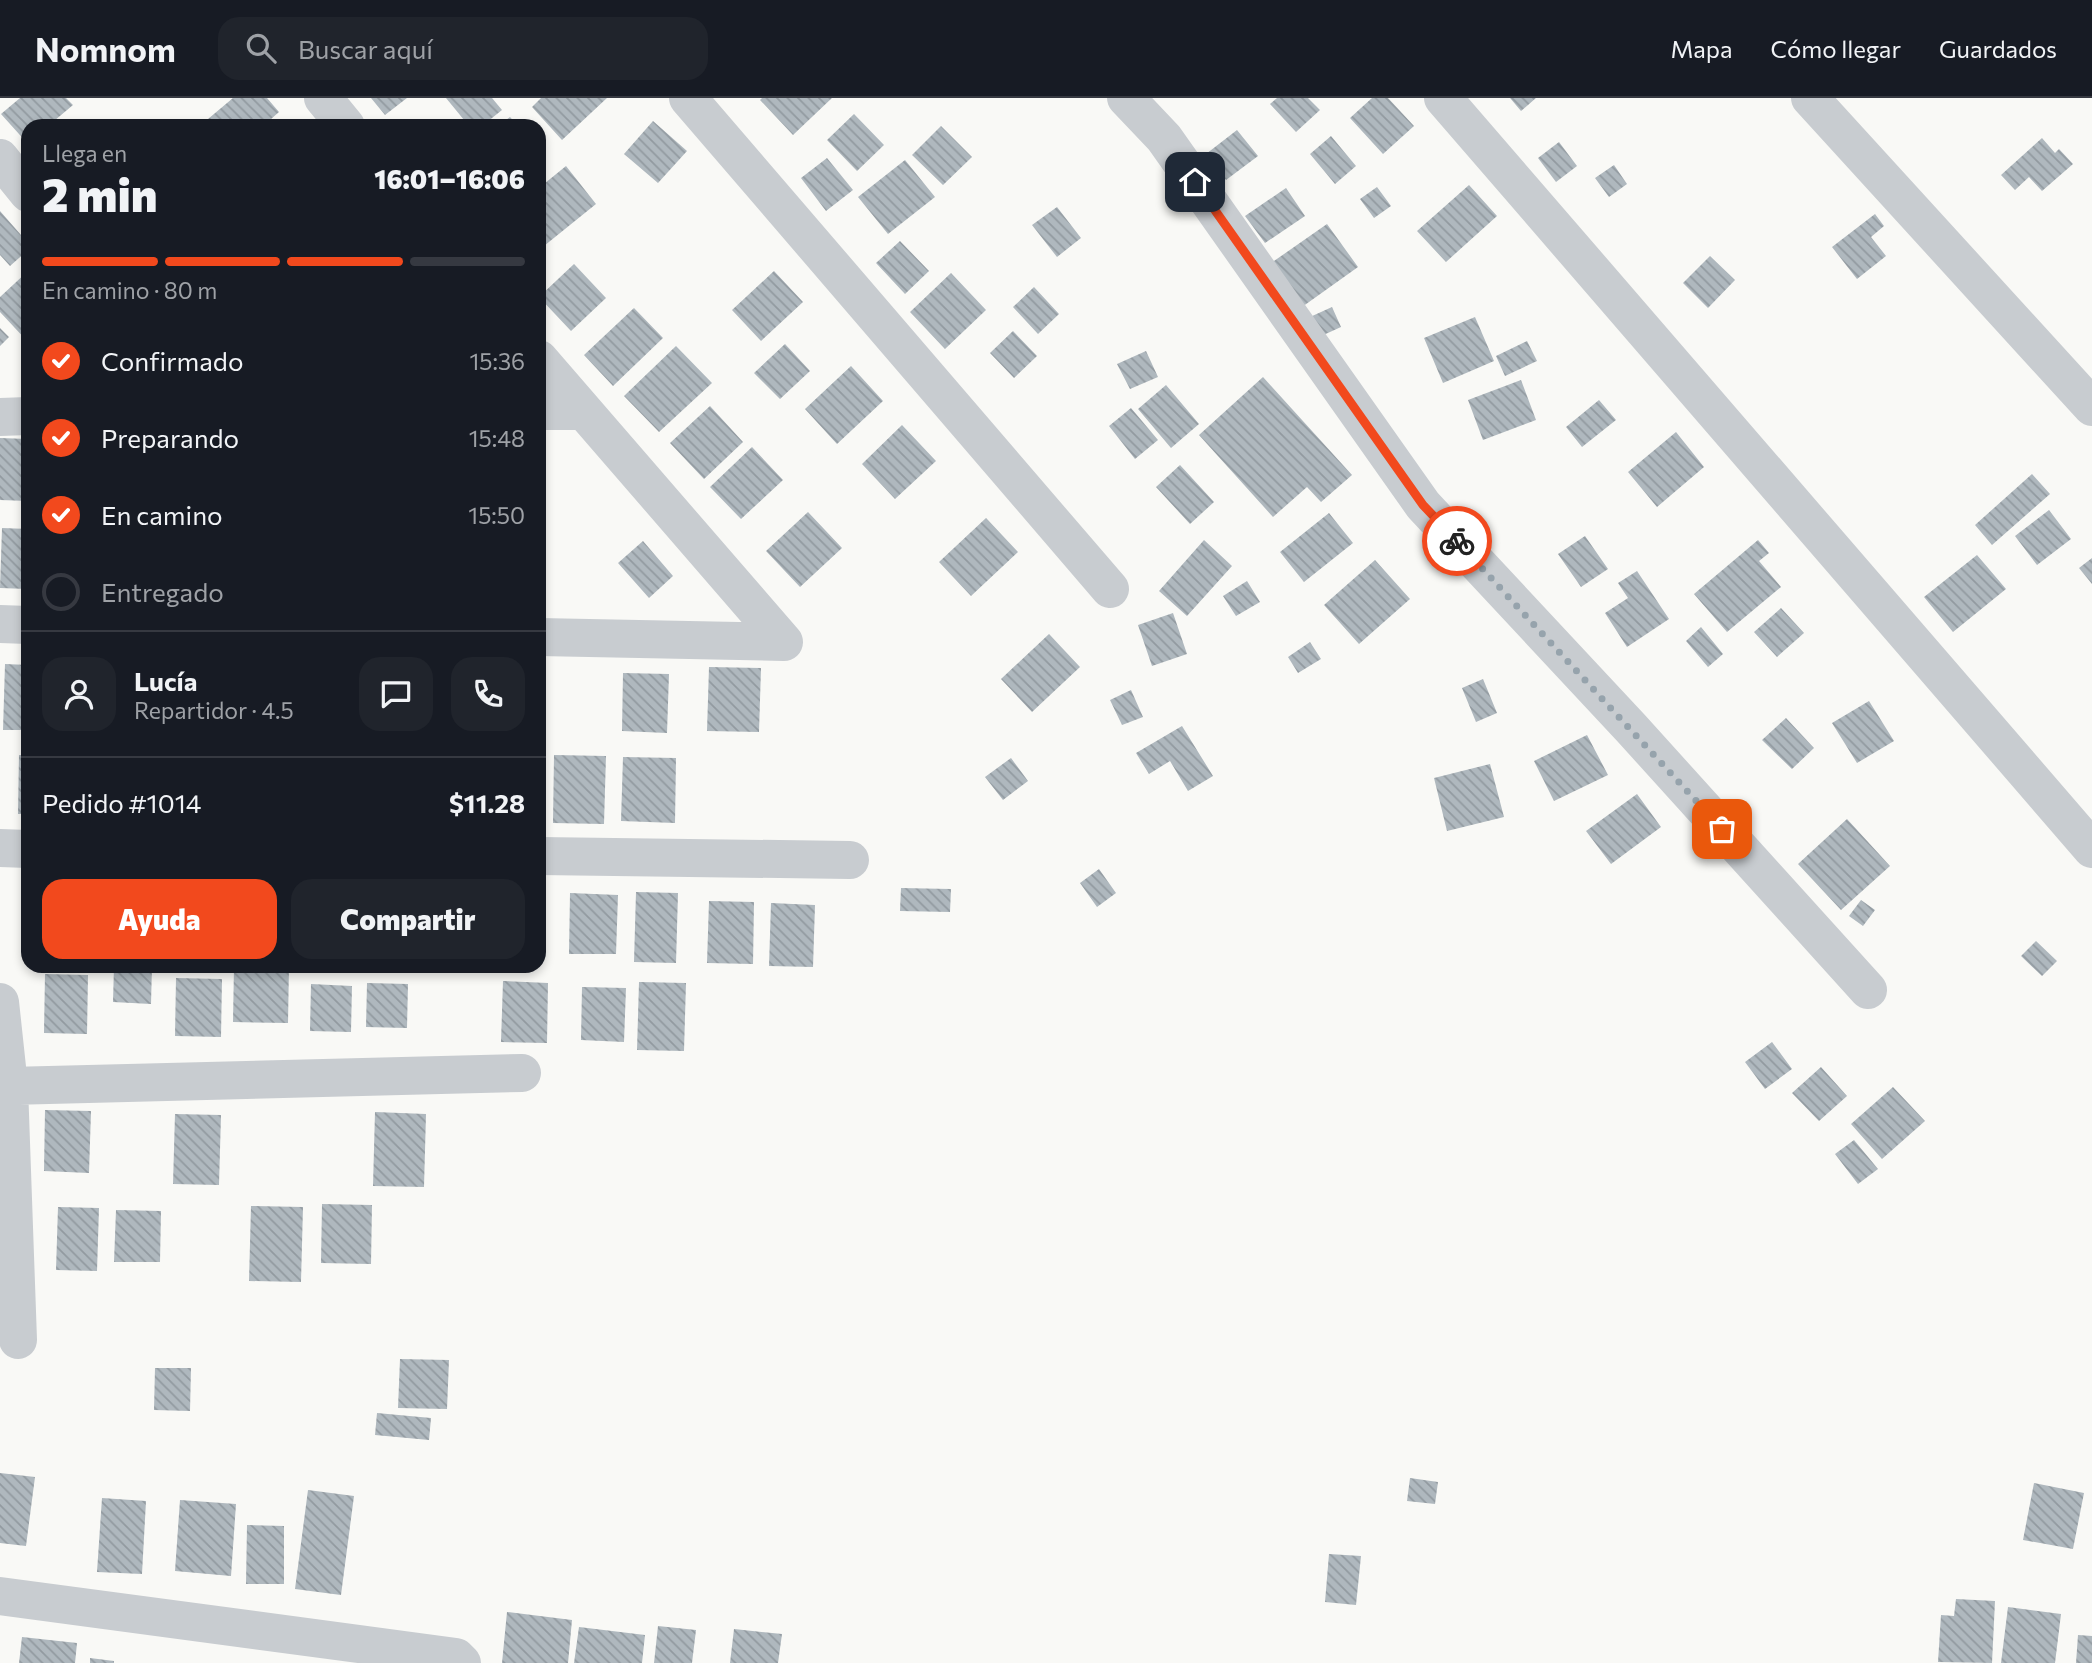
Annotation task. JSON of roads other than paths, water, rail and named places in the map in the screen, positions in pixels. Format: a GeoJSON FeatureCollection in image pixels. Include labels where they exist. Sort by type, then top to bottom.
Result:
{"type":"FeatureCollection","features":[{"type":"Feature","properties":{"kind":"street"},"geometry":{"type":"LineString","coordinates":[[323,98],[340,119]]}},
{"type":"Feature","properties":{"kind":"street"},"geometry":{"type":"LineString","coordinates":[[688,98],[1110,589]]}},
{"type":"Feature","properties":{"kind":"street"},"geometry":{"type":"LineString","coordinates":[[1126,98],[1164,138],[1423,505],[1640,738],[1868,990]]}},
{"type":"Feature","properties":{"kind":"street"},"geometry":{"type":"LineString","coordinates":[[1443,98],[2092,849]]}},
{"type":"Feature","properties":{"kind":"street"},"geometry":{"type":"LineString","coordinates":[[1810,98],[2092,407]]}},
{"type":"Feature","properties":{"kind":"street"},"geometry":{"type":"LineString","coordinates":[[0,158],[21,184]]}},
{"type":"Feature","properties":{"kind":"street"},"geometry":{"type":"LineString","coordinates":[[546,367],[783,642],[546,637]]}},
{"type":"Feature","properties":{"kind":"street"},"geometry":{"type":"LineString","coordinates":[[546,411],[582,411]]}},
{"type":"Feature","properties":{"kind":"street"},"geometry":{"type":"LineString","coordinates":[[0,417],[21,416]]}},
{"type":"Feature","properties":{"kind":"street"},"geometry":{"type":"LineString","coordinates":[[0,624],[21,625]]}},
{"type":"Feature","properties":{"kind":"street"},"geometry":{"type":"LineString","coordinates":[[0,848],[21,849]]}},
{"type":"Feature","properties":{"kind":"street"},"geometry":{"type":"LineString","coordinates":[[546,856],[850,860]]}},
{"type":"Feature","properties":{"kind":"street"},"geometry":{"type":"LineString","coordinates":[[0,1002],[9,1086],[18,1340]]}},
{"type":"Feature","properties":{"kind":"street"},"geometry":{"type":"LineString","coordinates":[[9,1086],[522,1073]]}},
{"type":"Feature","properties":{"kind":"street"},"geometry":{"type":"LineString","coordinates":[[0,1596],[456,1657],[462,1663]]}}]}
